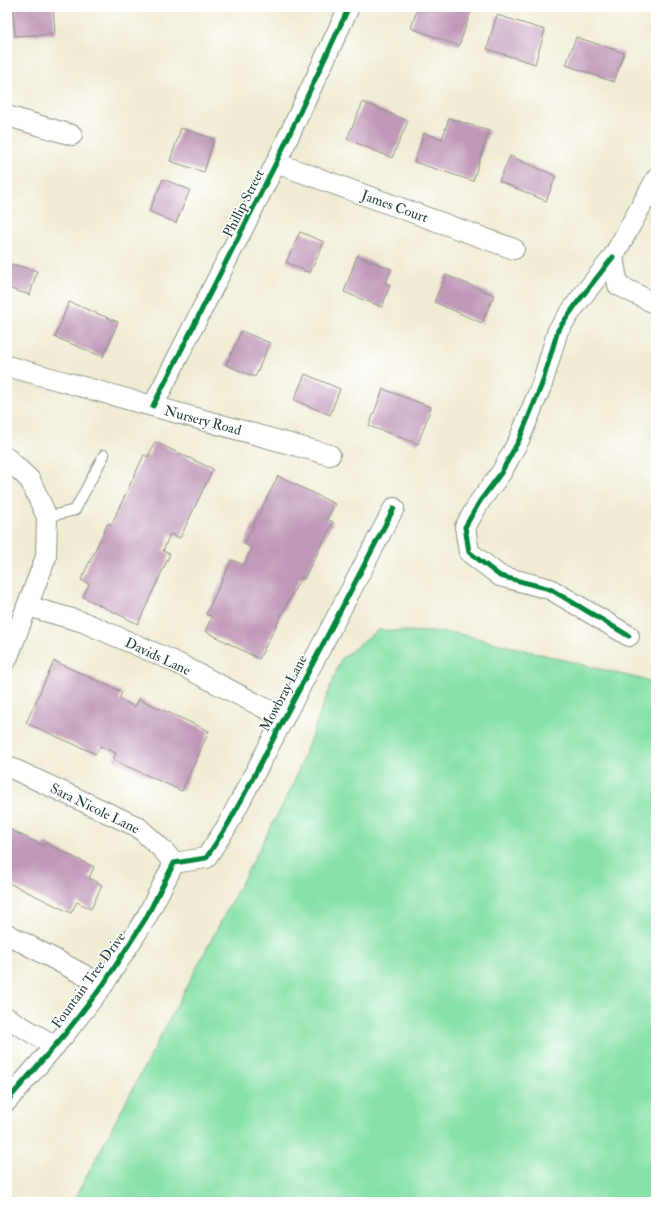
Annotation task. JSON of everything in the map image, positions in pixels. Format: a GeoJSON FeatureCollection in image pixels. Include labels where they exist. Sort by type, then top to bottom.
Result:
{"type":"FeatureCollection","features":[{"type":"Feature","properties":{"kind":"street","name":"Phillip Street"},"geometry":{"type":"LineString","coordinates":[[153,406],[276,163],[349,7]]}},
{"type":"Feature","properties":{"kind":"street"},"geometry":{"type":"LineString","coordinates":[[7,116],[72,135]]}},
{"type":"Feature","properties":{"kind":"street","name":"James Court"},"geometry":{"type":"LineString","coordinates":[[276,163],[514,249]]}},
{"type":"Feature","properties":{"kind":"street"},"geometry":{"type":"LineString","coordinates":[[629,636],[550,589],[500,576],[469,552],[465,527],[480,501],[501,473],[519,440],[542,384],[558,330],[576,303],[613,257],[656,179]]}},
{"type":"Feature","properties":{"kind":"street"},"geometry":{"type":"LineString","coordinates":[[613,257],[618,285],[656,304]]}},
{"type":"Feature","properties":{"kind":"street","name":"Nursery Road"},"geometry":{"type":"LineString","coordinates":[[7,366],[330,454]]}},
{"type":"Feature","properties":{"kind":"street"},"geometry":{"type":"LineString","coordinates":[[7,458],[30,480],[46,517],[46,557],[7,659]]}},
{"type":"Feature","properties":{"kind":"street","name":"Mowbray Lane"},"geometry":{"type":"LineString","coordinates":[[174,863],[206,858],[227,826],[394,508]]}},
{"type":"Feature","properties":{"kind":"street","name":"Davids Lane"},"geometry":{"type":"LineString","coordinates":[[27,606],[83,622],[170,660],[284,718]]}},
{"type":"Feature","properties":{"kind":"street","name":"Sara Nicole Lane"},"geometry":{"type":"LineString","coordinates":[[7,766],[138,827],[163,850],[174,863]]}},
{"type":"Feature","properties":{"kind":"street","name":"Fountain Tree Drive"},"geometry":{"type":"LineString","coordinates":[[7,1101],[55,1046],[103,985],[146,918],[174,863]]}},
{"type":"Feature","properties":{"kind":"street"},"geometry":{"type":"LineString","coordinates":[[7,934],[103,985]]}},
{"type":"Feature","properties":{"kind":"street"},"geometry":{"type":"LineString","coordinates":[[7,1018],[55,1046]]}},
{"type":"Feature","properties":{"kind":"lane"},"geometry":{"type":"LineString","coordinates":[[46,517],[75,510],[104,455]]}},
{"type":"Feature","properties":{"kind":"green space"},"geometry":{"type":"Polygon","coordinates":[[[378,630],[456,633],[656,683],[656,1202],[73,1202],[292,787],[341,659],[378,630]]]}},
{"type":"Feature","properties":{"kind":"building"},"geometry":{"type":"Polygon","coordinates":[[[13,7],[53,7],[55,34],[15,36],[13,7]]]}},
{"type":"Feature","properties":{"kind":"building"},"geometry":{"type":"Polygon","coordinates":[[[418,7],[460,7],[471,11],[459,46],[411,28],[418,7]]]}},
{"type":"Feature","properties":{"kind":"building"},"geometry":{"type":"Polygon","coordinates":[[[497,15],[545,30],[535,64],[487,49],[497,15]]]}},
{"type":"Feature","properties":{"kind":"building"},"geometry":{"type":"Polygon","coordinates":[[[576,37],[624,53],[614,82],[566,65],[576,37]]]}},
{"type":"Feature","properties":{"kind":"building"},"geometry":{"type":"Polygon","coordinates":[[[363,102],[408,121],[392,158],[347,139],[363,102]]]}},
{"type":"Feature","properties":{"kind":"building"},"geometry":{"type":"Polygon","coordinates":[[[449,118],[489,131],[473,181],[414,162],[424,133],[442,139],[449,118]]]}},
{"type":"Feature","properties":{"kind":"building"},"geometry":{"type":"Polygon","coordinates":[[[181,128],[214,139],[204,172],[170,161],[181,128]]]}},
{"type":"Feature","properties":{"kind":"building"},"geometry":{"type":"Polygon","coordinates":[[[510,156],[556,176],[546,201],[499,181],[510,156]]]}},
{"type":"Feature","properties":{"kind":"building"},"geometry":{"type":"Polygon","coordinates":[[[163,179],[190,190],[176,223],[149,211],[163,179]]]}},
{"type":"Feature","properties":{"kind":"building"},"geometry":{"type":"Polygon","coordinates":[[[300,232],[324,242],[310,273],[286,262],[300,232]]]}},
{"type":"Feature","properties":{"kind":"building"},"geometry":{"type":"Polygon","coordinates":[[[357,256],[391,269],[385,283],[390,285],[382,307],[344,292],[357,256]]]}},
{"type":"Feature","properties":{"kind":"building"},"geometry":{"type":"Polygon","coordinates":[[[7,263],[37,271],[30,295],[7,288],[7,263]]]}},
{"type":"Feature","properties":{"kind":"building"},"geometry":{"type":"Polygon","coordinates":[[[446,275],[494,295],[482,323],[434,302],[446,275]]]}},
{"type":"Feature","properties":{"kind":"building"},"geometry":{"type":"Polygon","coordinates":[[[69,302],[118,322],[103,357],[55,337],[69,302]]]}},
{"type":"Feature","properties":{"kind":"building"},"geometry":{"type":"Polygon","coordinates":[[[241,331],[270,343],[255,377],[226,365],[241,331]]]}},
{"type":"Feature","properties":{"kind":"building"},"geometry":{"type":"Polygon","coordinates":[[[305,374],[340,389],[330,415],[294,400],[305,374]]]}},
{"type":"Feature","properties":{"kind":"building"},"geometry":{"type":"Polygon","coordinates":[[[383,389],[431,407],[418,444],[369,426],[383,389]]]}},
{"type":"Feature","properties":{"kind":"building"},"geometry":{"type":"Polygon","coordinates":[[[155,442],[213,469],[180,538],[170,534],[163,551],[170,554],[138,624],[83,597],[89,584],[81,580],[108,523],[111,525],[144,455],[148,457],[155,442]]]}},
{"type":"Feature","properties":{"kind":"building"},"geometry":{"type":"Polygon","coordinates":[[[278,476],[335,504],[327,519],[333,522],[304,579],[301,577],[259,659],[205,631],[212,617],[206,614],[232,560],[244,565],[252,548],[244,544],[278,476]]]}},
{"type":"Feature","properties":{"kind":"building"},"geometry":{"type":"Polygon","coordinates":[[[54,661],[122,692],[119,699],[135,707],[139,699],[209,731],[182,791],[113,760],[116,753],[100,746],[96,754],[26,723],[54,661]]]}},
{"type":"Feature","properties":{"kind":"building"},"geometry":{"type":"Polygon","coordinates":[[[7,828],[44,846],[45,843],[94,867],[89,878],[102,885],[91,909],[77,902],[71,913],[7,882],[7,828]]]}},
{"type":"Feature","properties":{"kind":"cycle path"},"geometry":{"type":"LineString","coordinates":[[153,406],[276,163],[349,7]]}},
{"type":"Feature","properties":{"kind":"cycle path"},"geometry":{"type":"LineString","coordinates":[[613,257],[558,330],[542,384],[519,440],[501,473],[480,501],[465,527],[469,552],[500,576],[550,589],[629,636]]}},
{"type":"Feature","properties":{"kind":"cycle path"},"geometry":{"type":"LineString","coordinates":[[7,1101],[65,1034],[103,985],[146,918],[174,863],[206,858],[227,826],[394,508]]}}]}
